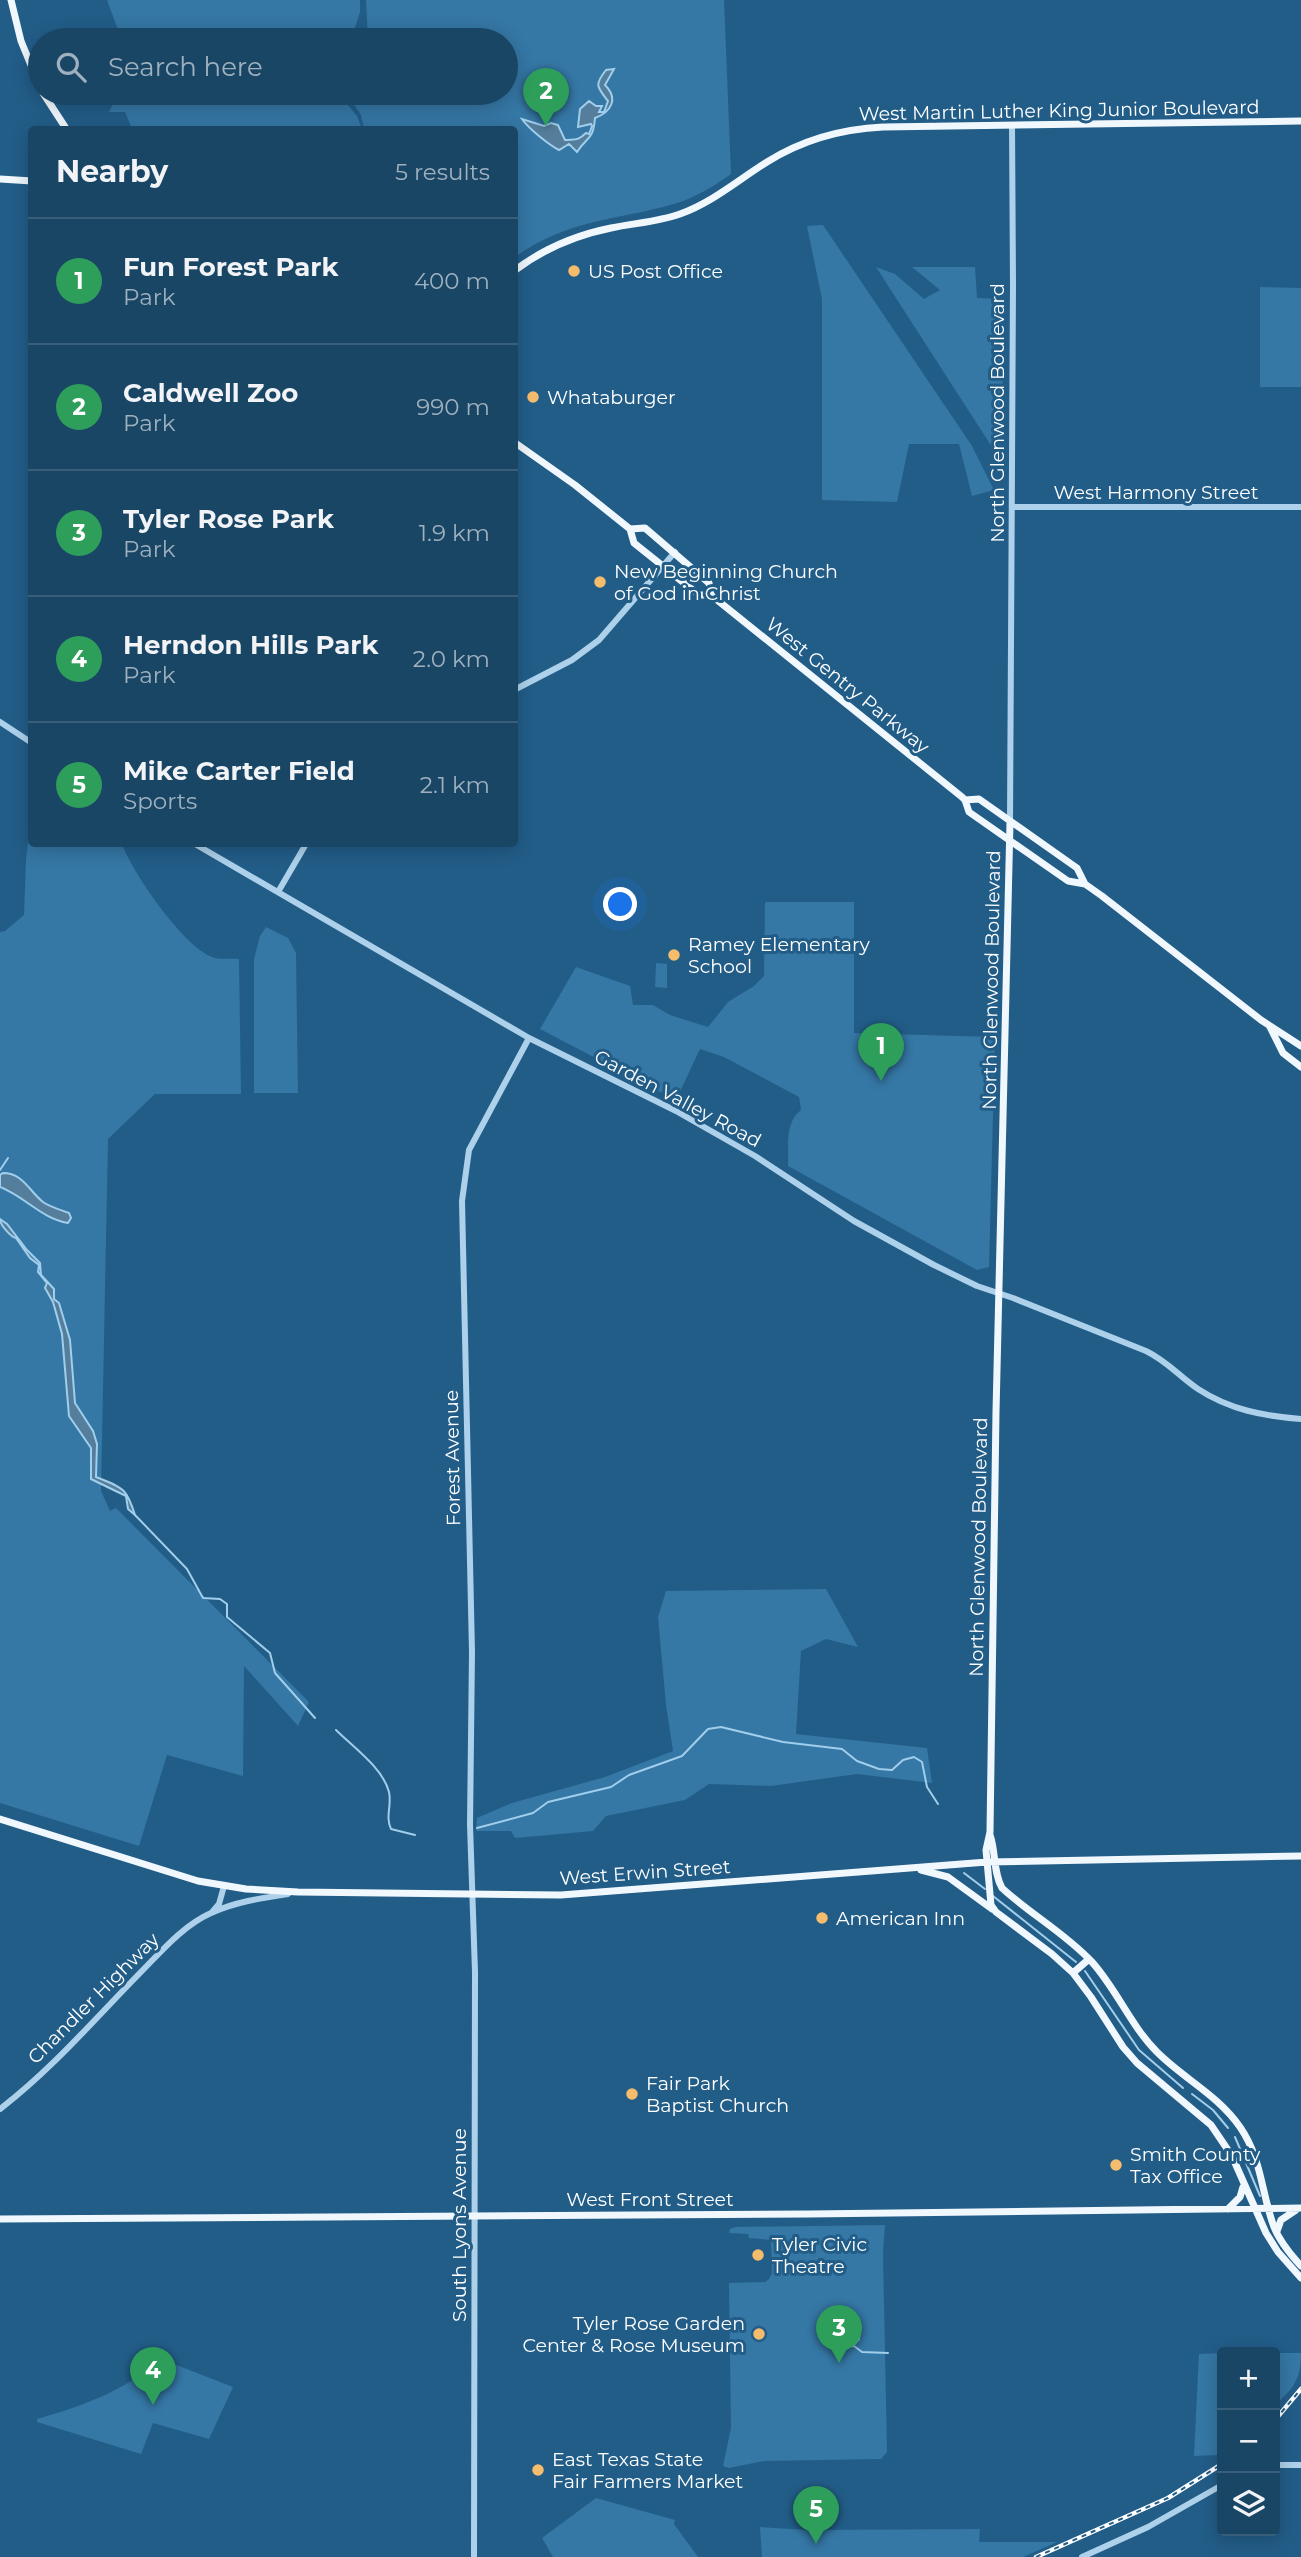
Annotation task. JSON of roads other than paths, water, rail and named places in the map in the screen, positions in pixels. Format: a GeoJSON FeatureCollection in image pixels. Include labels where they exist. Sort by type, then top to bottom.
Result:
{"type":"FeatureCollection","features":[{"type":"Feature","properties":{"kind":"main road"},"geometry":{"type":"LineString","coordinates":[[10,0],[28,58]]}},
{"type":"Feature","properties":{"kind":"main road"},"geometry":{"type":"LineString","coordinates":[[50,105],[64,126]]}},
{"type":"Feature","properties":{"kind":"main road","name":"West Martin Luther King Junior Boulevard"},"geometry":{"type":"LineString","coordinates":[[518,268],[543,252],[575,238],[682,213],[716,197],[780,154],[829,135],[883,127],[1301,121]]}},
{"type":"Feature","properties":{"kind":"main road"},"geometry":{"type":"LineString","coordinates":[[0,179],[28,181]]}},
{"type":"Feature","properties":{"kind":"main road","name":"West Gentry Parkway"},"geometry":{"type":"LineString","coordinates":[[518,445],[575,485],[630,529],[634,543],[699,595],[711,595],[965,800],[969,813],[1068,881],[1085,884]]}},
{"type":"Feature","properties":{"kind":"main road","name":"West Gentry Parkway"},"geometry":{"type":"LineString","coordinates":[[630,529],[645,528],[675,552],[709,583],[711,595]]}},
{"type":"Feature","properties":{"kind":"main road","name":"West Gentry Parkway"},"geometry":{"type":"LineString","coordinates":[[965,800],[979,799],[1077,868],[1085,884],[1270,1026],[1301,1046]]}},
{"type":"Feature","properties":{"kind":"main road","name":"North Glenwood Boulevard"},"geometry":{"type":"LineString","coordinates":[[991,1861],[986,1850],[990,1834],[1010,822]]}},
{"type":"Feature","properties":{"kind":"main road"},"geometry":{"type":"LineString","coordinates":[[1270,1026],[1283,1053],[1301,1067]]}},
{"type":"Feature","properties":{"kind":"main road","name":"West Erwin Street"},"geometry":{"type":"LineString","coordinates":[[0,1819],[172,1874],[224,1886],[298,1892],[579,1894],[991,1861],[1301,1856]]}},
{"type":"Feature","properties":{"kind":"main road"},"geometry":{"type":"LineString","coordinates":[[991,1861],[1003,1889],[1089,1959],[1150,2045],[1167,2062],[1215,2098],[1239,2126],[1258,2162],[1276,2232],[1301,2266]]}},
{"type":"Feature","properties":{"kind":"main road"},"geometry":{"type":"LineString","coordinates":[[991,1861],[989,1896],[996,1912]]}},
{"type":"Feature","properties":{"kind":"main road"},"geometry":{"type":"LineString","coordinates":[[998,1882],[1004,1868],[1021,1861]]}},
{"type":"Feature","properties":{"kind":"main road"},"geometry":{"type":"LineString","coordinates":[[910,1867],[948,1877],[1052,1954],[1073,1973],[1137,2063],[1198,2112],[1218,2133],[1232,2156],[1254,2208],[1278,2252],[1301,2278]]}},
{"type":"Feature","properties":{"kind":"main road"},"geometry":{"type":"LineString","coordinates":[[1073,1973],[1089,1959]]}},
{"type":"Feature","properties":{"kind":"main road"},"geometry":{"type":"LineString","coordinates":[[1228,2209],[1242,2195],[1243,2183]]}},
{"type":"Feature","properties":{"kind":"main road"},"geometry":{"type":"LineString","coordinates":[[1276,2232],[1281,2220],[1299,2208]]}},
{"type":"Feature","properties":{"kind":"main road","name":"West Front Street"},"geometry":{"type":"LineString","coordinates":[[0,2219],[1299,2208]]}},
{"type":"Feature","properties":{"kind":"street","name":"North Glenwood Boulevard"},"geometry":{"type":"LineString","coordinates":[[1010,822],[1012,125]]}},
{"type":"Feature","properties":{"kind":"street","name":"West Harmony Street"},"geometry":{"type":"LineString","coordinates":[[1012,507],[1301,507]]}},
{"type":"Feature","properties":{"kind":"street"},"geometry":{"type":"LineString","coordinates":[[518,688],[588,649],[612,628],[675,552]]}},
{"type":"Feature","properties":{"kind":"street"},"geometry":{"type":"LineString","coordinates":[[0,722],[28,740]]}},
{"type":"Feature","properties":{"kind":"street","name":"Garden Valley Road"},"geometry":{"type":"LineString","coordinates":[[200,847],[529,1038],[677,1111],[755,1156],[866,1227],[959,1278],[1157,1356],[1198,1389],[1227,1404],[1262,1415],[1301,1419]]}},
{"type":"Feature","properties":{"kind":"street"},"geometry":{"type":"LineString","coordinates":[[278,892],[304,847]]}},
{"type":"Feature","properties":{"kind":"street","name":"Forest Avenue"},"geometry":{"type":"LineString","coordinates":[[472,1894],[472,1652],[462,1201],[469,1150],[529,1038]]}},
{"type":"Feature","properties":{"kind":"street"},"geometry":{"type":"LineString","coordinates":[[212,1912],[219,1904],[224,1886]]}},
{"type":"Feature","properties":{"kind":"street","name":"Chandler Highway"},"geometry":{"type":"LineString","coordinates":[[0,2109],[64,2052],[168,1944],[188,1927],[212,1912],[252,1899],[298,1892]]}},
{"type":"Feature","properties":{"kind":"street","name":"South Lyons Avenue"},"geometry":{"type":"LineString","coordinates":[[472,1894],[475,1972],[474,2557]]}},
{"type":"Feature","properties":{"kind":"street"},"geometry":{"type":"LineString","coordinates":[[1280,2465],[1301,2465]]}},
{"type":"Feature","properties":{"kind":"street"},"geometry":{"type":"LineString","coordinates":[[1082,2557],[1148,2527],[1217,2488]]}},
{"type":"Feature","properties":{"kind":"waterway"},"geometry":{"type":"LineString","coordinates":[[0,1170],[8,1158]]}},
{"type":"Feature","properties":{"kind":"waterway"},"geometry":{"type":"LineString","coordinates":[[135,1515],[187,1569],[203,1598],[220,1599],[227,1604],[227,1617],[270,1653],[275,1673],[315,1718]]}},
{"type":"Feature","properties":{"kind":"waterway"},"geometry":{"type":"LineString","coordinates":[[477,1828],[533,1813],[548,1802],[611,1787],[629,1775],[682,1756],[708,1729],[721,1727],[783,1742],[842,1749],[857,1761],[879,1769],[892,1770],[903,1760],[914,1757],[922,1762],[927,1787],[938,1804]]}},
{"type":"Feature","properties":{"kind":"waterway"},"geometry":{"type":"LineString","coordinates":[[336,1730],[374,1766],[386,1783],[390,1797],[391,1829],[415,1835]]}},
{"type":"Feature","properties":{"kind":"waterway"},"geometry":{"type":"LineString","coordinates":[[964,1873],[985,1889]]}},
{"type":"Feature","properties":{"kind":"waterway"},"geometry":{"type":"LineString","coordinates":[[993,1896],[1076,1962]]}},
{"type":"Feature","properties":{"kind":"waterway"},"geometry":{"type":"LineString","coordinates":[[1085,1971],[1139,2050],[1183,2088]]}},
{"type":"Feature","properties":{"kind":"waterway"},"geometry":{"type":"LineString","coordinates":[[1192,2094],[1213,2110],[1228,2128]]}},
{"type":"Feature","properties":{"kind":"waterway"},"geometry":{"type":"LineString","coordinates":[[1235,2137],[1260,2196]]}},
{"type":"Feature","properties":{"kind":"waterway"},"geometry":{"type":"LineString","coordinates":[[854,2346],[862,2352],[888,2353]]}},
{"type":"Feature","properties":{"kind":"railway"},"geometry":{"type":"LineString","coordinates":[[1280,2414],[1301,2389]]}},
{"type":"Feature","properties":{"kind":"railway"},"geometry":{"type":"LineString","coordinates":[[1036,2557],[1168,2498],[1217,2467]]}},
{"type":"Feature","properties":{"kind":"place","name":"Caldwell Zoo"},"geometry":{"type":"Point","coordinates":[546,126]}},
{"type":"Feature","properties":{"kind":"place","name":"US Post Office"},"geometry":{"type":"Point","coordinates":[574,271]}},
{"type":"Feature","properties":{"kind":"place","name":"Whataburger"},"geometry":{"type":"Point","coordinates":[533,397]}},
{"type":"Feature","properties":{"kind":"place","name":"New Beginning Church of God in Christ"},"geometry":{"type":"Point","coordinates":[600,582]}},
{"type":"Feature","properties":{"kind":"place","name":"Ramey Elementary School"},"geometry":{"type":"Point","coordinates":[674,955]}},
{"type":"Feature","properties":{"kind":"place","name":"Fun Forest Park"},"geometry":{"type":"Point","coordinates":[881,1081]}},
{"type":"Feature","properties":{"kind":"place","name":"American Inn"},"geometry":{"type":"Point","coordinates":[822,1918]}},
{"type":"Feature","properties":{"kind":"place","name":"Fair Park Baptist Church"},"geometry":{"type":"Point","coordinates":[632,2094]}},
{"type":"Feature","properties":{"kind":"place","name":"Smith County Tax Office"},"geometry":{"type":"Point","coordinates":[1116,2165]}},
{"type":"Feature","properties":{"kind":"place","name":"Tyler Civic Theatre"},"geometry":{"type":"Point","coordinates":[758,2255]}},
{"type":"Feature","properties":{"kind":"place","name":"Tyler Rose Garden Center & Rose Museum"},"geometry":{"type":"Point","coordinates":[759,2334]}},
{"type":"Feature","properties":{"kind":"place","name":"Tyler Rose Park"},"geometry":{"type":"Point","coordinates":[839,2363]}},
{"type":"Feature","properties":{"kind":"place","name":"Herndon Hills Park"},"geometry":{"type":"Point","coordinates":[153,2405]}},
{"type":"Feature","properties":{"kind":"place","name":"East Texas State Fair Farmers Market"},"geometry":{"type":"Point","coordinates":[538,2470]}},
{"type":"Feature","properties":{"kind":"place","name":"Mike Carter Field"},"geometry":{"type":"Point","coordinates":[816,2544]}}]}
